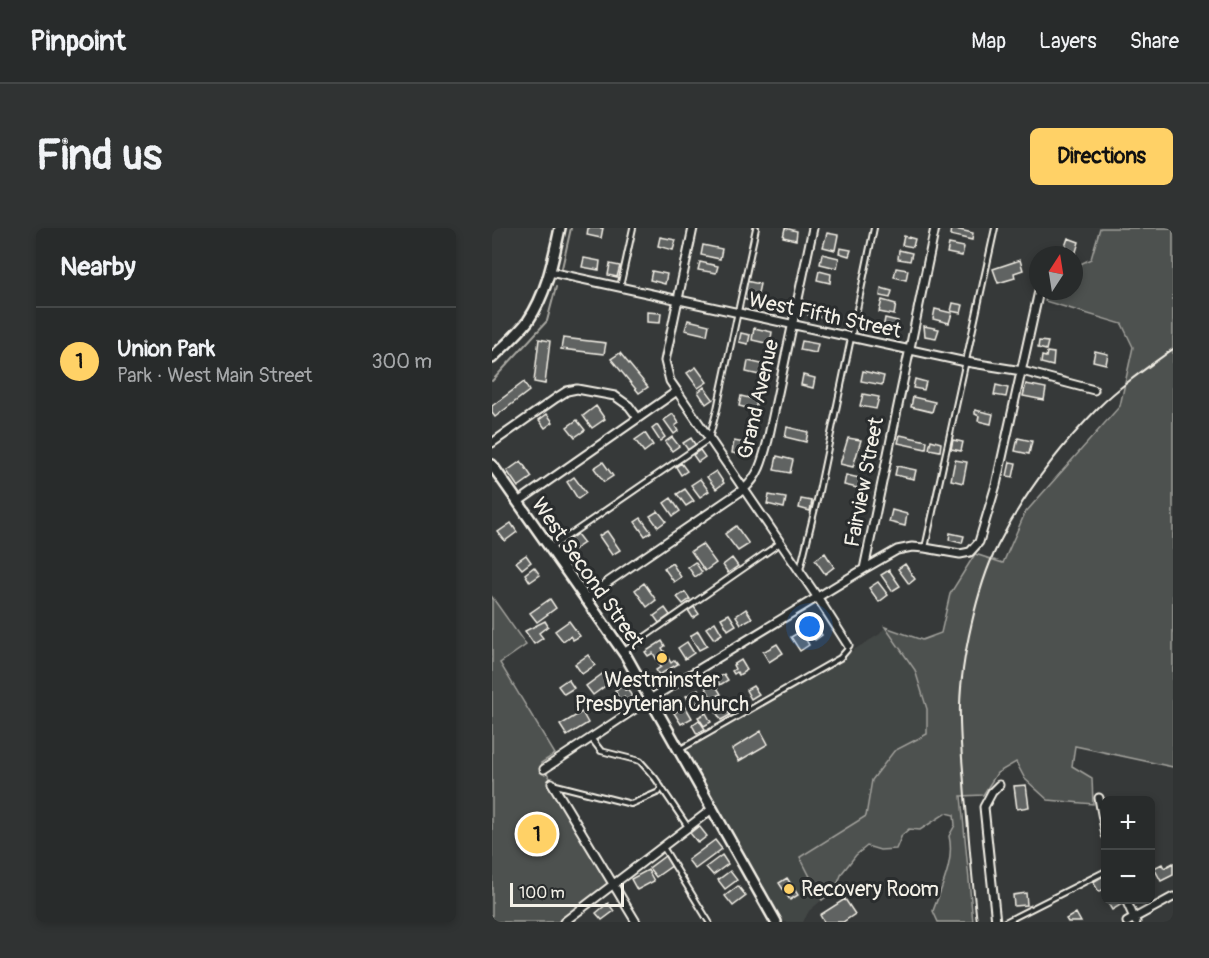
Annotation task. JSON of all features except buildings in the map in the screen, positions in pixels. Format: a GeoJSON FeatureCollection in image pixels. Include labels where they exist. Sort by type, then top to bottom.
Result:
{"type":"FeatureCollection","features":[{"type":"Feature","properties":{"kind":"main road"},"geometry":{"type":"LineString","coordinates":[[492,358],[527,322],[540,301],[550,272],[560,228]]}},
{"type":"Feature","properties":{"kind":"main road","name":"West Second Street"},"geometry":{"type":"LineString","coordinates":[[492,465],[622,652],[776,922]]}},
{"type":"Feature","properties":{"kind":"street"},"geometry":{"type":"LineString","coordinates":[[693,228],[665,361],[670,381],[848,645]]}},
{"type":"Feature","properties":{"kind":"street","name":"Grand Avenue"},"geometry":{"type":"LineString","coordinates":[[585,600],[744,489],[761,467],[813,228]]}},
{"type":"Feature","properties":{"kind":"street","name":"Fairview Street"},"geometry":{"type":"LineString","coordinates":[[544,769],[650,699],[864,569],[935,228]]}},
{"type":"Feature","properties":{"kind":"street","name":"West Fifth Street"},"geometry":{"type":"LineString","coordinates":[[550,272],[966,362],[1022,371],[1094,390]]}},
{"type":"Feature","properties":{"kind":"street"},"geometry":{"type":"LineString","coordinates":[[864,569],[897,550],[912,547],[960,554],[970,552],[979,542],[996,485],[1037,300]]}},
{"type":"Feature","properties":{"kind":"street"},"geometry":{"type":"LineString","coordinates":[[492,443],[567,391],[577,389],[615,396],[629,406],[638,418]]}},
{"type":"Feature","properties":{"kind":"street"},"geometry":{"type":"LineString","coordinates":[[518,502],[677,391]]}},
{"type":"Feature","properties":{"kind":"street"},"geometry":{"type":"LineString","coordinates":[[552,783],[636,922]]}},
{"type":"Feature","properties":{"kind":"street"},"geometry":{"type":"LineString","coordinates":[[996,922],[984,807],[992,792],[999,785]]}},
{"type":"Feature","properties":{"kind":"street"},"geometry":{"type":"LineString","coordinates":[[1099,798],[1101,809]]}},
{"type":"Feature","properties":{"kind":"street"},"geometry":{"type":"LineString","coordinates":[[564,922],[712,809]]}},
{"type":"Feature","properties":{"kind":"street"},"geometry":{"type":"LineString","coordinates":[[1127,904],[1133,921],[1173,897]]}},
{"type":"Feature","properties":{"kind":"lane"},"geometry":{"type":"LineString","coordinates":[[620,287],[633,228]]}},
{"type":"Feature","properties":{"kind":"lane"},"geometry":{"type":"LineString","coordinates":[[549,549],[709,439],[756,228]]}},
{"type":"Feature","properties":{"kind":"lane"},"geometry":{"type":"LineString","coordinates":[[800,571],[874,228]]}},
{"type":"Feature","properties":{"kind":"lane"},"geometry":{"type":"LineString","coordinates":[[925,548],[995,228]]}},
{"type":"Feature","properties":{"kind":"lane"},"geometry":{"type":"LineString","coordinates":[[622,652],[780,543]]}},
{"type":"Feature","properties":{"kind":"lane"},"geometry":{"type":"LineString","coordinates":[[679,750],[840,658],[844,655],[848,645]]}},
{"type":"Feature","properties":{"kind":"lane"},"geometry":{"type":"LineString","coordinates":[[591,738],[601,751],[640,761],[688,827]]}},
{"type":"Feature","properties":{"kind":"lane"},"geometry":{"type":"LineString","coordinates":[[552,783],[605,799],[631,804],[658,792],[661,787]]}},
{"type":"Feature","properties":{"kind":"lane"},"geometry":{"type":"LineString","coordinates":[[663,846],[709,922]]}},
{"type":"Feature","properties":{"kind":"lane"},"geometry":{"type":"LineString","coordinates":[[1005,922],[1101,874]]}},
{"type":"Feature","properties":{"kind":"shaded area"},"geometry":{"type":"Polygon","coordinates":[[[1100,228],[1173,228],[1173,767],[1075,746],[1072,766],[1092,778],[1093,804],[1048,800],[1025,779],[1016,762],[997,773],[983,795],[961,796],[973,922],[938,922],[933,911],[949,865],[949,836],[955,825],[954,815],[946,813],[920,830],[909,829],[902,835],[896,849],[880,850],[867,846],[856,855],[842,873],[835,890],[822,900],[800,857],[866,816],[872,780],[894,751],[927,734],[927,709],[915,670],[885,627],[922,640],[941,633],[950,594],[975,554],[1003,563],[1025,513],[1120,406],[1133,347],[1122,324],[1045,301],[1083,300],[1083,263],[1091,259],[1100,228]]]}},
{"type":"Feature","properties":{"kind":"shaded area"},"geometry":{"type":"Polygon","coordinates":[[[492,597],[526,645],[500,663],[555,754],[541,763],[612,881],[558,922],[492,922],[492,597]]]}},
{"type":"Feature","properties":{"kind":"shaded area"},"geometry":{"type":"Polygon","coordinates":[[[885,627],[915,670],[927,709],[927,734],[894,751],[872,780],[866,816],[800,857],[822,900],[809,911],[803,922],[776,922],[679,750],[840,658],[880,634],[885,627]]]}},
{"type":"Feature","properties":{"kind":"waterway"},"geometry":{"type":"LineString","coordinates":[[562,268],[571,228]]}},
{"type":"Feature","properties":{"kind":"waterway"},"geometry":{"type":"LineString","coordinates":[[492,381],[547,321],[556,287]]}},
{"type":"Feature","properties":{"kind":"railway"},"geometry":{"type":"LineString","coordinates":[[977,922],[961,750],[960,705],[963,667],[971,624],[983,582],[1007,528],[1055,456],[1083,423],[1107,400],[1173,349]]}},
{"type":"Feature","properties":{"kind":"place","name":"Westminster Presbyterian Church"},"geometry":{"type":"Point","coordinates":[662,658]}},
{"type":"Feature","properties":{"kind":"place","name":"Union Park"},"geometry":{"type":"Point","coordinates":[537,834]}},
{"type":"Feature","properties":{"kind":"place","name":"Recovery Room"},"geometry":{"type":"Point","coordinates":[789,889]}}]}
